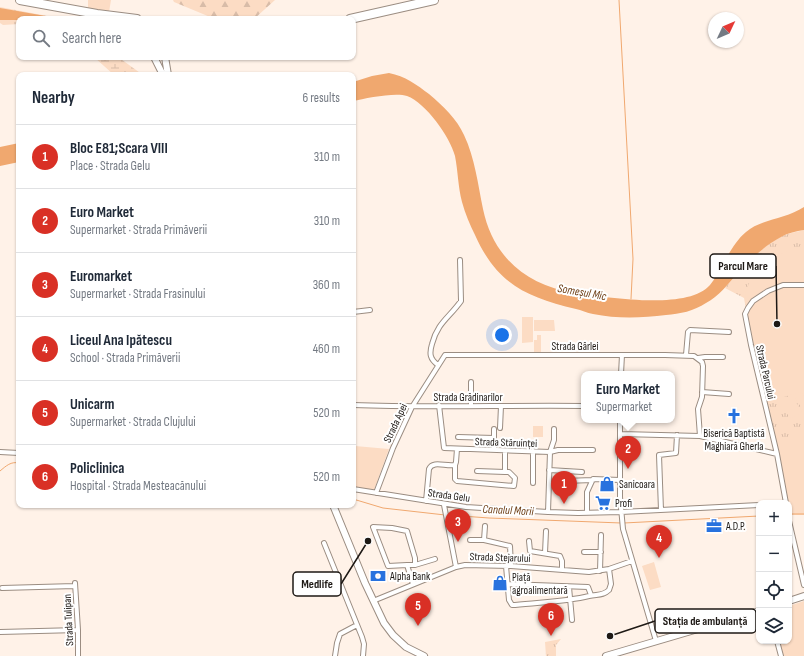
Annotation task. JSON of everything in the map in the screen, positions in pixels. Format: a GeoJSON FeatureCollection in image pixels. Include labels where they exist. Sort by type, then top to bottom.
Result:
{"type":"FeatureCollection","features":[{"type":"Feature","properties":{"kind":"highway"},"geometry":{"type":"LineString","coordinates":[[20,0],[113,16]]}},
{"type":"Feature","properties":{"kind":"highway"},"geometry":{"type":"LineString","coordinates":[[356,18],[434,0]]}},
{"type":"Feature","properties":{"kind":"highway"},"geometry":{"type":"LineString","coordinates":[[97,14],[102,16]]}},
{"type":"Feature","properties":{"kind":"main road"},"geometry":{"type":"LineString","coordinates":[[156,60],[162,72]]}},
{"type":"Feature","properties":{"kind":"main road"},"geometry":{"type":"LineString","coordinates":[[166,60],[168,72]]}},
{"type":"Feature","properties":{"kind":"main road"},"geometry":{"type":"LineString","coordinates":[[334,508],[373,601],[384,623],[392,635],[406,648],[424,656]]}},
{"type":"Feature","properties":{"kind":"main road"},"geometry":{"type":"LineString","coordinates":[[792,600],[804,596]]}},
{"type":"Feature","properties":{"kind":"main road"},"geometry":{"type":"LineString","coordinates":[[606,656],[756,612]]}},
{"type":"Feature","properties":{"kind":"street"},"geometry":{"type":"LineString","coordinates":[[438,365],[432,361],[430,350],[435,333],[443,320],[461,301],[460,260]]}},
{"type":"Feature","properties":{"kind":"street","name":"Strada Parcului"},"geometry":{"type":"LineString","coordinates":[[785,500],[745,314],[753,301],[768,291],[783,285],[804,285]]}},
{"type":"Feature","properties":{"kind":"street"},"geometry":{"type":"LineString","coordinates":[[356,312],[370,310]]}},
{"type":"Feature","properties":{"kind":"street"},"geometry":{"type":"LineString","coordinates":[[686,355],[688,332],[690,330],[729,332]]}},
{"type":"Feature","properties":{"kind":"street","name":"Strada Apei"},"geometry":{"type":"LineString","coordinates":[[376,492],[393,448],[412,407],[445,355]]}},
{"type":"Feature","properties":{"kind":"street","name":"Strada Gârlei"},"geometry":{"type":"LineString","coordinates":[[445,355],[686,355],[700,360],[705,357],[723,357]]}},
{"type":"Feature","properties":{"kind":"street"},"geometry":{"type":"LineString","coordinates":[[621,371],[622,355]]}},
{"type":"Feature","properties":{"kind":"street"},"geometry":{"type":"LineString","coordinates":[[700,360],[703,366],[702,392],[698,409],[700,436]]}},
{"type":"Feature","properties":{"kind":"street"},"geometry":{"type":"LineString","coordinates":[[471,382],[471,406]]}},
{"type":"Feature","properties":{"kind":"street"},"geometry":{"type":"LineString","coordinates":[[702,392],[728,394]]}},
{"type":"Feature","properties":{"kind":"street","name":"Strada Grădinarilor"},"geometry":{"type":"LineString","coordinates":[[356,405],[412,407],[440,405],[581,406]]}},
{"type":"Feature","properties":{"kind":"street","name":"Strada Stăruinței"},"geometry":{"type":"LineString","coordinates":[[440,405],[444,448],[550,452],[548,512]]}},
{"type":"Feature","properties":{"kind":"street"},"geometry":{"type":"LineString","coordinates":[[500,428],[501,406]]}},
{"type":"Feature","properties":{"kind":"street"},"geometry":{"type":"LineString","coordinates":[[620,423],[620,480],[623,530],[656,641]]}},
{"type":"Feature","properties":{"kind":"street"},"geometry":{"type":"LineString","coordinates":[[494,429],[494,450]]}},
{"type":"Feature","properties":{"kind":"street"},"geometry":{"type":"LineString","coordinates":[[550,452],[554,440],[554,429]]}},
{"type":"Feature","properties":{"kind":"street"},"geometry":{"type":"LineString","coordinates":[[621,434],[700,436],[776,454]]}},
{"type":"Feature","properties":{"kind":"street"},"geometry":{"type":"LineString","coordinates":[[661,510],[659,455],[676,453],[678,435]]}},
{"type":"Feature","properties":{"kind":"street"},"geometry":{"type":"LineString","coordinates":[[458,437],[494,438]]}},
{"type":"Feature","properties":{"kind":"street"},"geometry":{"type":"LineString","coordinates":[[457,449],[455,465],[455,479],[457,481],[514,486],[515,478],[509,472],[477,471]]}},
{"type":"Feature","properties":{"kind":"street"},"geometry":{"type":"LineString","coordinates":[[505,450],[505,472]]}},
{"type":"Feature","properties":{"kind":"street"},"geometry":{"type":"LineString","coordinates":[[550,452],[558,450],[593,450]]}},
{"type":"Feature","properties":{"kind":"street"},"geometry":{"type":"LineString","coordinates":[[532,483],[533,451]]}},
{"type":"Feature","properties":{"kind":"street"},"geometry":{"type":"LineString","coordinates":[[0,452],[16,453]]}},
{"type":"Feature","properties":{"kind":"street"},"geometry":{"type":"LineString","coordinates":[[426,501],[430,466],[433,464],[455,465]]}},
{"type":"Feature","properties":{"kind":"street"},"geometry":{"type":"LineString","coordinates":[[549,470],[582,472]]}},
{"type":"Feature","properties":{"kind":"street"},"geometry":{"type":"LineString","coordinates":[[564,481],[593,479],[620,480]]}},
{"type":"Feature","properties":{"kind":"street"},"geometry":{"type":"LineString","coordinates":[[587,512],[587,492],[593,480]]}},
{"type":"Feature","properties":{"kind":"street","name":"Strada Gelu"},"geometry":{"type":"LineString","coordinates":[[356,489],[444,505],[548,512],[621,512],[756,505]]}},
{"type":"Feature","properties":{"kind":"street"},"geometry":{"type":"LineString","coordinates":[[444,505],[456,567]]}},
{"type":"Feature","properties":{"kind":"street"},"geometry":{"type":"LineString","coordinates":[[484,540],[485,526]]}},
{"type":"Feature","properties":{"kind":"street"},"geometry":{"type":"LineString","coordinates":[[415,565],[415,558],[407,531],[392,528],[373,527],[388,566],[415,565],[435,559]]}},
{"type":"Feature","properties":{"kind":"street"},"geometry":{"type":"LineString","coordinates":[[544,553],[546,531]]}},
{"type":"Feature","properties":{"kind":"street"},"geometry":{"type":"LineString","coordinates":[[792,534],[804,585]]}},
{"type":"Feature","properties":{"kind":"street"},"geometry":{"type":"LineString","coordinates":[[600,571],[601,535]]}},
{"type":"Feature","properties":{"kind":"street"},"geometry":{"type":"LineString","coordinates":[[470,540],[484,540],[510,546],[511,566]]}},
{"type":"Feature","properties":{"kind":"street"},"geometry":{"type":"LineString","coordinates":[[529,541],[530,551],[560,556],[562,561],[562,569]]}},
{"type":"Feature","properties":{"kind":"street"},"geometry":{"type":"LineString","coordinates":[[324,543],[364,644],[363,656]]}},
{"type":"Feature","properties":{"kind":"street"},"geometry":{"type":"LineString","coordinates":[[584,552],[601,552]]}},
{"type":"Feature","properties":{"kind":"street","name":"Strada Stejarului"},"geometry":{"type":"LineString","coordinates":[[373,601],[456,567],[465,565],[511,566],[589,572],[609,569],[632,560]]}},
{"type":"Feature","properties":{"kind":"street"},"geometry":{"type":"LineString","coordinates":[[407,565],[413,584]]}},
{"type":"Feature","properties":{"kind":"street"},"geometry":{"type":"LineString","coordinates":[[506,566],[509,600],[512,605],[570,600],[591,595],[600,595],[609,590],[611,584],[609,569]]}},
{"type":"Feature","properties":{"kind":"street"},"geometry":{"type":"LineString","coordinates":[[508,584],[588,587],[591,595]]}},
{"type":"Feature","properties":{"kind":"street","name":"Strada Tulipan"},"geometry":{"type":"LineString","coordinates":[[2,588],[75,585],[78,656]]}},
{"type":"Feature","properties":{"kind":"street"},"geometry":{"type":"LineString","coordinates":[[570,587],[572,620]]}},
{"type":"Feature","properties":{"kind":"street"},"geometry":{"type":"LineString","coordinates":[[335,656],[340,634],[357,625]]}},
{"type":"Feature","properties":{"kind":"street"},"geometry":{"type":"LineString","coordinates":[[0,632],[78,630]]}},
{"type":"Feature","properties":{"kind":"street"},"geometry":{"type":"LineString","coordinates":[[778,644],[781,656]]}},
{"type":"Feature","properties":{"kind":"green space"},"geometry":{"type":"Polygon","coordinates":[[[88,0],[111,0],[109,12],[88,9],[88,0]]]}},
{"type":"Feature","properties":{"kind":"green space"},"geometry":{"type":"Polygon","coordinates":[[[173,0],[275,0],[257,16],[208,16],[174,2],[173,0]]]}},
{"type":"Feature","properties":{"kind":"green space"},"geometry":{"type":"Polygon","coordinates":[[[0,7],[47,16],[16,16],[16,24],[3,25],[0,23],[0,7]]]}},
{"type":"Feature","properties":{"kind":"green space"},"geometry":{"type":"Polygon","coordinates":[[[97,60],[122,60],[139,72],[111,72],[97,60]]]}},
{"type":"Feature","properties":{"kind":"green space"},"geometry":{"type":"Polygon","coordinates":[[[804,230],[804,515],[792,515],[792,500],[788,500],[753,351],[744,298],[725,288],[765,247],[786,234],[804,230]]]}},
{"type":"Feature","properties":{"kind":"green space"},"geometry":{"type":"Polygon","coordinates":[[[804,245],[804,391],[767,402],[745,301],[746,291],[750,281],[777,255],[804,245]]]}},
{"type":"Feature","properties":{"kind":"green space"},"geometry":{"type":"Polygon","coordinates":[[[522,317],[533,317],[533,342],[522,343],[522,317]]]}},
{"type":"Feature","properties":{"kind":"green space"},"geometry":{"type":"Polygon","coordinates":[[[534,320],[554,320],[555,331],[534,331],[534,320]]]}},
{"type":"Feature","properties":{"kind":"green space"},"geometry":{"type":"Polygon","coordinates":[[[537,335],[541,335],[541,353],[534,353],[534,340],[537,340],[537,335]]]}},
{"type":"Feature","properties":{"kind":"green space"},"geometry":{"type":"Polygon","coordinates":[[[802,393],[804,396],[803,410],[795,398],[802,393]]]}},
{"type":"Feature","properties":{"kind":"green space"},"geometry":{"type":"Polygon","coordinates":[[[794,399],[802,412],[791,419],[784,409],[782,410],[778,403],[794,399]]]}},
{"type":"Feature","properties":{"kind":"green space"},"geometry":{"type":"Polygon","coordinates":[[[533,426],[543,426],[543,437],[533,437],[533,426]]]}},
{"type":"Feature","properties":{"kind":"green space"},"geometry":{"type":"Polygon","coordinates":[[[804,436],[804,512],[792,511],[792,500],[788,500],[780,454],[804,436]]]}},
{"type":"Feature","properties":{"kind":"green space"},"geometry":{"type":"Polygon","coordinates":[[[356,446],[389,449],[374,490],[356,487],[356,446]]]}},
{"type":"Feature","properties":{"kind":"green space"},"geometry":{"type":"Polygon","coordinates":[[[654,562],[661,587],[650,590],[642,566],[654,562]]]}},
{"type":"Feature","properties":{"kind":"green space"},"geometry":{"type":"Polygon","coordinates":[[[804,601],[804,656],[783,656],[780,644],[792,644],[792,605],[804,601]]]}},
{"type":"Feature","properties":{"kind":"green space"},"geometry":{"type":"Polygon","coordinates":[[[561,639],[556,645],[556,656],[546,656],[545,642],[561,639]]]}},
{"type":"Feature","properties":{"kind":"shaded area"},"geometry":{"type":"Polygon","coordinates":[[[0,8],[46,16],[16,16],[16,20],[0,20],[0,8]]]}},
{"type":"Feature","properties":{"kind":"shaded area"},"geometry":{"type":"Polygon","coordinates":[[[389,73],[406,79],[434,99],[454,118],[464,135],[471,153],[483,209],[488,226],[495,241],[504,255],[514,266],[527,276],[557,289],[574,293],[625,299],[666,300],[684,298],[699,293],[710,285],[740,237],[759,224],[797,211],[804,207],[804,230],[786,234],[769,244],[752,259],[715,297],[701,306],[687,312],[648,317],[611,317],[591,314],[542,299],[515,286],[503,277],[493,266],[484,252],[471,227],[463,206],[455,156],[452,148],[443,131],[429,113],[414,100],[402,95],[381,96],[356,100],[356,81],[389,73]]]}},
{"type":"Feature","properties":{"kind":"shaded area"},"geometry":{"type":"Polygon","coordinates":[[[16,144],[16,163],[0,166],[0,147],[16,144]]]}},
{"type":"Feature","properties":{"kind":"waterway"},"geometry":{"type":"LineString","coordinates":[[619,0],[633,259],[631,299]]}},
{"type":"Feature","properties":{"kind":"waterway","name":"Canalul Morii"},"geometry":{"type":"LineString","coordinates":[[0,471],[11,463],[16,463]]}},
{"type":"Feature","properties":{"kind":"waterway","name":"Canalul Morii"},"geometry":{"type":"LineString","coordinates":[[356,500],[383,508],[445,515]]}},
{"type":"Feature","properties":{"kind":"waterway","name":"Canalul Morii"},"geometry":{"type":"LineString","coordinates":[[792,514],[804,514]]}},
{"type":"Feature","properties":{"kind":"waterway","name":"Canalul Morii"},"geometry":{"type":"LineString","coordinates":[[448,515],[621,523]]}},
{"type":"Feature","properties":{"kind":"waterway","name":"Canalul Morii"},"geometry":{"type":"LineString","coordinates":[[624,523],[756,516]]}},
{"type":"Feature","properties":{"kind":"place","name":"Parcul Mare"},"geometry":{"type":"Point","coordinates":[777,324]}},
{"type":"Feature","properties":{"kind":"place","name":"Biserică Baptistă Maghiară Gherla"},"geometry":{"type":"Point","coordinates":[734,416]}},
{"type":"Feature","properties":{"kind":"place","name":"Euro Market"},"geometry":{"type":"Point","coordinates":[628,469]}},
{"type":"Feature","properties":{"kind":"place","name":"Sanicoara"},"geometry":{"type":"Point","coordinates":[607,484]}},
{"type":"Feature","properties":{"kind":"place","name":"Profi"},"geometry":{"type":"Point","coordinates":[603,503]}},
{"type":"Feature","properties":{"kind":"place","name":"Bloc E81;Scara VIII"},"geometry":{"type":"Point","coordinates":[564,504]}},
{"type":"Feature","properties":{"kind":"place","name":"A.D.P."},"geometry":{"type":"Point","coordinates":[714,526]}},
{"type":"Feature","properties":{"kind":"place","name":"Medlife"},"geometry":{"type":"Point","coordinates":[368,541]}},
{"type":"Feature","properties":{"kind":"place","name":"Euromarket"},"geometry":{"type":"Point","coordinates":[458,542]}},
{"type":"Feature","properties":{"kind":"place","name":"Liceul Ana Ipătescu"},"geometry":{"type":"Point","coordinates":[659,558]}},
{"type":"Feature","properties":{"kind":"place","name":"Alpha Bank"},"geometry":{"type":"Point","coordinates":[378,576]}},
{"type":"Feature","properties":{"kind":"place","name":"Piață agroalimentară"},"geometry":{"type":"Point","coordinates":[500,583]}},
{"type":"Feature","properties":{"kind":"place","name":"Unicarm"},"geometry":{"type":"Point","coordinates":[418,626]}},
{"type":"Feature","properties":{"kind":"place","name":"Policlinica"},"geometry":{"type":"Point","coordinates":[551,636]}},
{"type":"Feature","properties":{"kind":"place","name":"Stația de ambulanță"},"geometry":{"type":"Point","coordinates":[610,636]}},
{"type":"Feature","properties":{"kind":"water label","name":"Someșul Mic"},"geometry":{"type":"Point","coordinates":[582,292]}}]}
